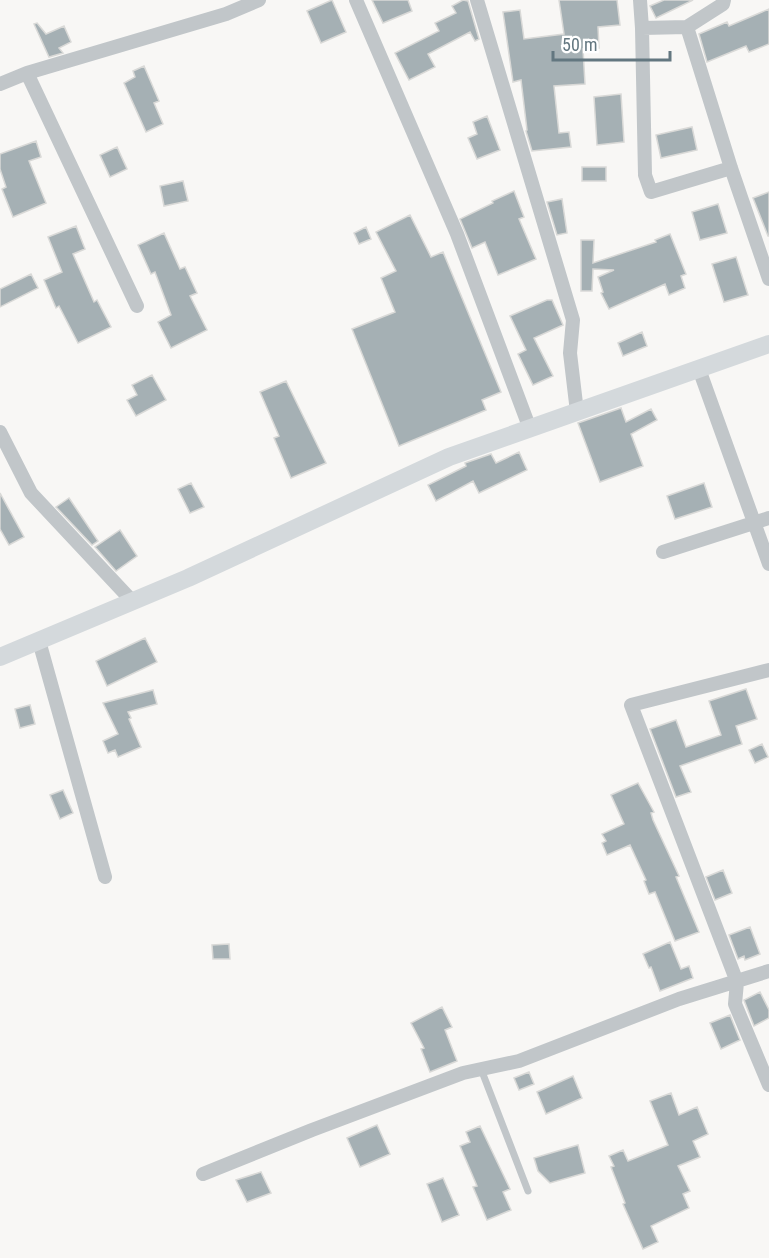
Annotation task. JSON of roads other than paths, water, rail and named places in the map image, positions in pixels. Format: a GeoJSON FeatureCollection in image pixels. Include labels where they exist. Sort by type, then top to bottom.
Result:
{"type":"FeatureCollection","features":[{"type":"Feature","properties":{"kind":"street"},"geometry":{"type":"LineString","coordinates":[[0,84],[27,73],[226,14],[260,0]]}},
{"type":"Feature","properties":{"kind":"street"},"geometry":{"type":"LineString","coordinates":[[356,0],[457,234],[530,429]]}},
{"type":"Feature","properties":{"kind":"street"},"geometry":{"type":"LineString","coordinates":[[477,0],[573,320],[570,353],[577,412]]}},
{"type":"Feature","properties":{"kind":"street"},"geometry":{"type":"LineString","coordinates":[[639,0],[642,28],[645,175],[651,192],[731,168]]}},
{"type":"Feature","properties":{"kind":"street"},"geometry":{"type":"LineString","coordinates":[[642,28],[687,27],[727,1]]}},
{"type":"Feature","properties":{"kind":"street"},"geometry":{"type":"LineString","coordinates":[[687,27],[769,279]]}},
{"type":"Feature","properties":{"kind":"street"},"geometry":{"type":"LineString","coordinates":[[27,73],[137,306]]}},
{"type":"Feature","properties":{"kind":"street"},"geometry":{"type":"LineString","coordinates":[[0,657],[188,578],[449,457],[769,344]]}},
{"type":"Feature","properties":{"kind":"street"},"geometry":{"type":"LineString","coordinates":[[699,369],[769,564]]}},
{"type":"Feature","properties":{"kind":"street"},"geometry":{"type":"LineString","coordinates":[[0,432],[31,493],[133,602]]}},
{"type":"Feature","properties":{"kind":"street"},"geometry":{"type":"LineString","coordinates":[[663,552],[769,518]]}},
{"type":"Feature","properties":{"kind":"street"},"geometry":{"type":"LineString","coordinates":[[39,641],[105,877]]}},
{"type":"Feature","properties":{"kind":"street"},"geometry":{"type":"LineString","coordinates":[[769,670],[631,705],[737,982],[735,1004],[769,1085]]}},
{"type":"Feature","properties":{"kind":"street"},"geometry":{"type":"LineString","coordinates":[[203,1174],[452,1077],[519,1061],[679,999],[769,971]]}},
{"type":"Feature","properties":{"kind":"lane"},"geometry":{"type":"LineString","coordinates":[[482,1069],[528,1191]]}}]}
